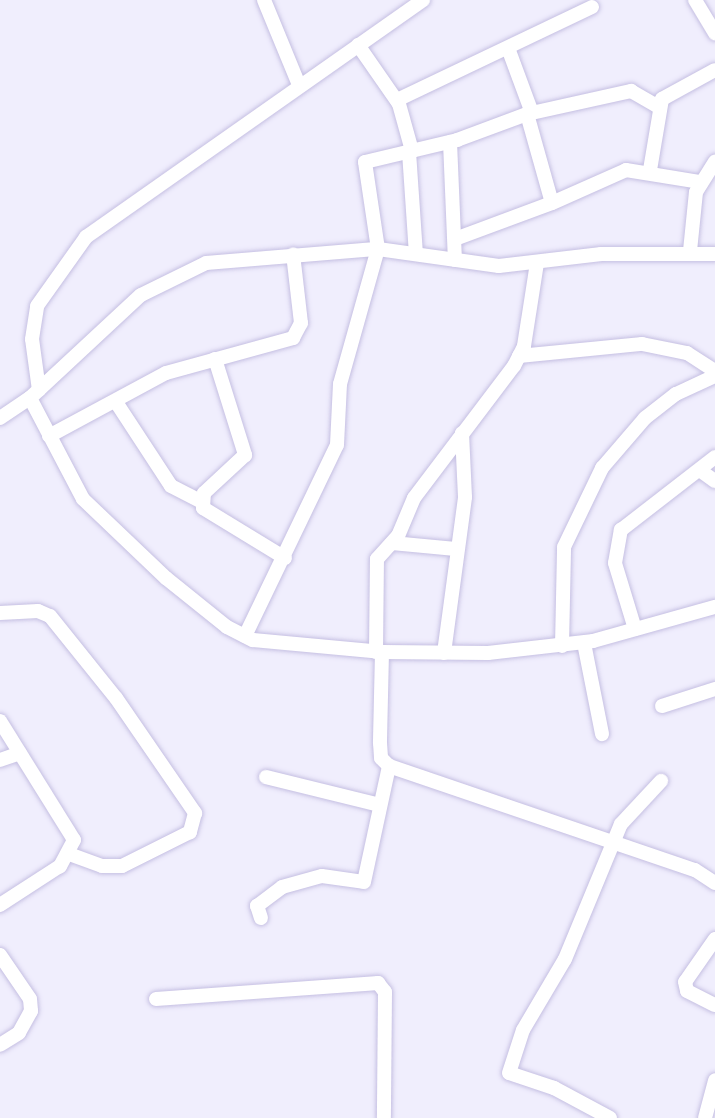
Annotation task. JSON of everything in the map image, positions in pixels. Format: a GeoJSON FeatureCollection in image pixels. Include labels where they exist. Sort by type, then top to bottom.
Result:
{"type":"FeatureCollection","features":[{"type":"Feature","properties":{"kind":"street"},"geometry":{"type":"LineString","coordinates":[[264,0],[298,85]]}},
{"type":"Feature","properties":{"kind":"street"},"geometry":{"type":"LineString","coordinates":[[423,0],[298,85],[86,237],[37,306],[32,339],[35,394],[49,436],[83,499],[111,529],[227,627],[245,636],[286,646],[379,652],[444,653],[562,646],[584,643],[715,607]]}},
{"type":"Feature","properties":{"kind":"street"},"geometry":{"type":"LineString","coordinates":[[695,0],[715,33]]}},
{"type":"Feature","properties":{"kind":"street"},"geometry":{"type":"LineString","coordinates":[[397,100],[592,7]]}},
{"type":"Feature","properties":{"kind":"street"},"geometry":{"type":"LineString","coordinates":[[358,45],[397,100],[410,151],[416,254]]}},
{"type":"Feature","properties":{"kind":"street"},"geometry":{"type":"LineString","coordinates":[[507,48],[529,114],[552,204]]}},
{"type":"Feature","properties":{"kind":"street"},"geometry":{"type":"LineString","coordinates":[[657,106],[715,70]]}},
{"type":"Feature","properties":{"kind":"street"},"geometry":{"type":"LineString","coordinates":[[245,636],[285,558],[337,446],[340,384],[378,249],[363,166],[410,151],[450,142],[529,114],[631,91],[657,106]]}},
{"type":"Feature","properties":{"kind":"street"},"geometry":{"type":"LineString","coordinates":[[650,170],[657,106]]}},
{"type":"Feature","properties":{"kind":"street"},"geometry":{"type":"LineString","coordinates":[[450,142],[455,260]]}},
{"type":"Feature","properties":{"kind":"street"},"geometry":{"type":"LineString","coordinates":[[690,251],[699,182],[715,162]]}},
{"type":"Feature","properties":{"kind":"street"},"geometry":{"type":"LineString","coordinates":[[454,239],[552,204],[605,176],[650,170],[699,182]]}},
{"type":"Feature","properties":{"kind":"street"},"geometry":{"type":"LineString","coordinates":[[0,418],[35,394],[113,318],[163,279],[206,263],[293,254],[378,249],[499,266],[601,254],[690,251],[715,254]]}},
{"type":"Feature","properties":{"kind":"street"},"geometry":{"type":"LineString","coordinates":[[49,436],[116,402],[166,373],[293,338],[299,331],[293,254]]}},
{"type":"Feature","properties":{"kind":"street"},"geometry":{"type":"LineString","coordinates":[[537,263],[519,356],[414,498],[392,543],[377,559],[381,758],[389,766],[695,870],[715,883]]}},
{"type":"Feature","properties":{"kind":"street"},"geometry":{"type":"LineString","coordinates":[[519,356],[642,344],[687,353],[715,370]]}},
{"type":"Feature","properties":{"kind":"street"},"geometry":{"type":"LineString","coordinates":[[202,502],[245,455],[215,359]]}},
{"type":"Feature","properties":{"kind":"street"},"geometry":{"type":"LineString","coordinates":[[562,646],[564,547],[602,468],[652,412],[685,388],[715,376]]}},
{"type":"Feature","properties":{"kind":"street"},"geometry":{"type":"LineString","coordinates":[[116,402],[171,486],[202,502],[218,519],[285,558]]}},
{"type":"Feature","properties":{"kind":"street"},"geometry":{"type":"LineString","coordinates":[[444,653],[456,549],[465,497],[462,433]]}},
{"type":"Feature","properties":{"kind":"street"},"geometry":{"type":"LineString","coordinates":[[635,629],[615,545],[621,530],[702,471],[715,457]]}},
{"type":"Feature","properties":{"kind":"street"},"geometry":{"type":"LineString","coordinates":[[702,471],[715,481]]}},
{"type":"Feature","properties":{"kind":"street"},"geometry":{"type":"LineString","coordinates":[[392,543],[456,549]]}},
{"type":"Feature","properties":{"kind":"street"},"geometry":{"type":"LineString","coordinates":[[0,613],[38,611],[50,616],[116,698],[195,813],[190,832],[122,866],[102,866],[69,854]]}},
{"type":"Feature","properties":{"kind":"street"},"geometry":{"type":"LineString","coordinates":[[584,643],[602,734]]}},
{"type":"Feature","properties":{"kind":"street"},"geometry":{"type":"LineString","coordinates":[[662,706],[715,689]]}},
{"type":"Feature","properties":{"kind":"street"},"geometry":{"type":"LineString","coordinates":[[0,721],[71,828],[69,854],[46,878],[0,905]]}},
{"type":"Feature","properties":{"kind":"street"},"geometry":{"type":"LineString","coordinates":[[0,760],[20,753]]}},
{"type":"Feature","properties":{"kind":"street"},"geometry":{"type":"LineString","coordinates":[[261,918],[257,906],[282,887],[322,876],[364,882],[389,766]]}},
{"type":"Feature","properties":{"kind":"street"},"geometry":{"type":"LineString","coordinates":[[266,777],[380,806]]}},
{"type":"Feature","properties":{"kind":"street"},"geometry":{"type":"LineString","coordinates":[[610,1118],[554,1088],[508,1073],[523,1030],[565,959],[612,843],[630,811],[661,781]]}},
{"type":"Feature","properties":{"kind":"street"},"geometry":{"type":"LineString","coordinates":[[715,939],[685,982],[687,991],[715,1005]]}},
{"type":"Feature","properties":{"kind":"street"},"geometry":{"type":"LineString","coordinates":[[0,955],[30,999],[31,1011],[19,1033],[0,1045]]}},
{"type":"Feature","properties":{"kind":"street"},"geometry":{"type":"LineString","coordinates":[[156,999],[378,983],[385,992],[384,1118]]}},
{"type":"Feature","properties":{"kind":"street"},"geometry":{"type":"LineString","coordinates":[[705,1118],[715,1080]]}}]}
